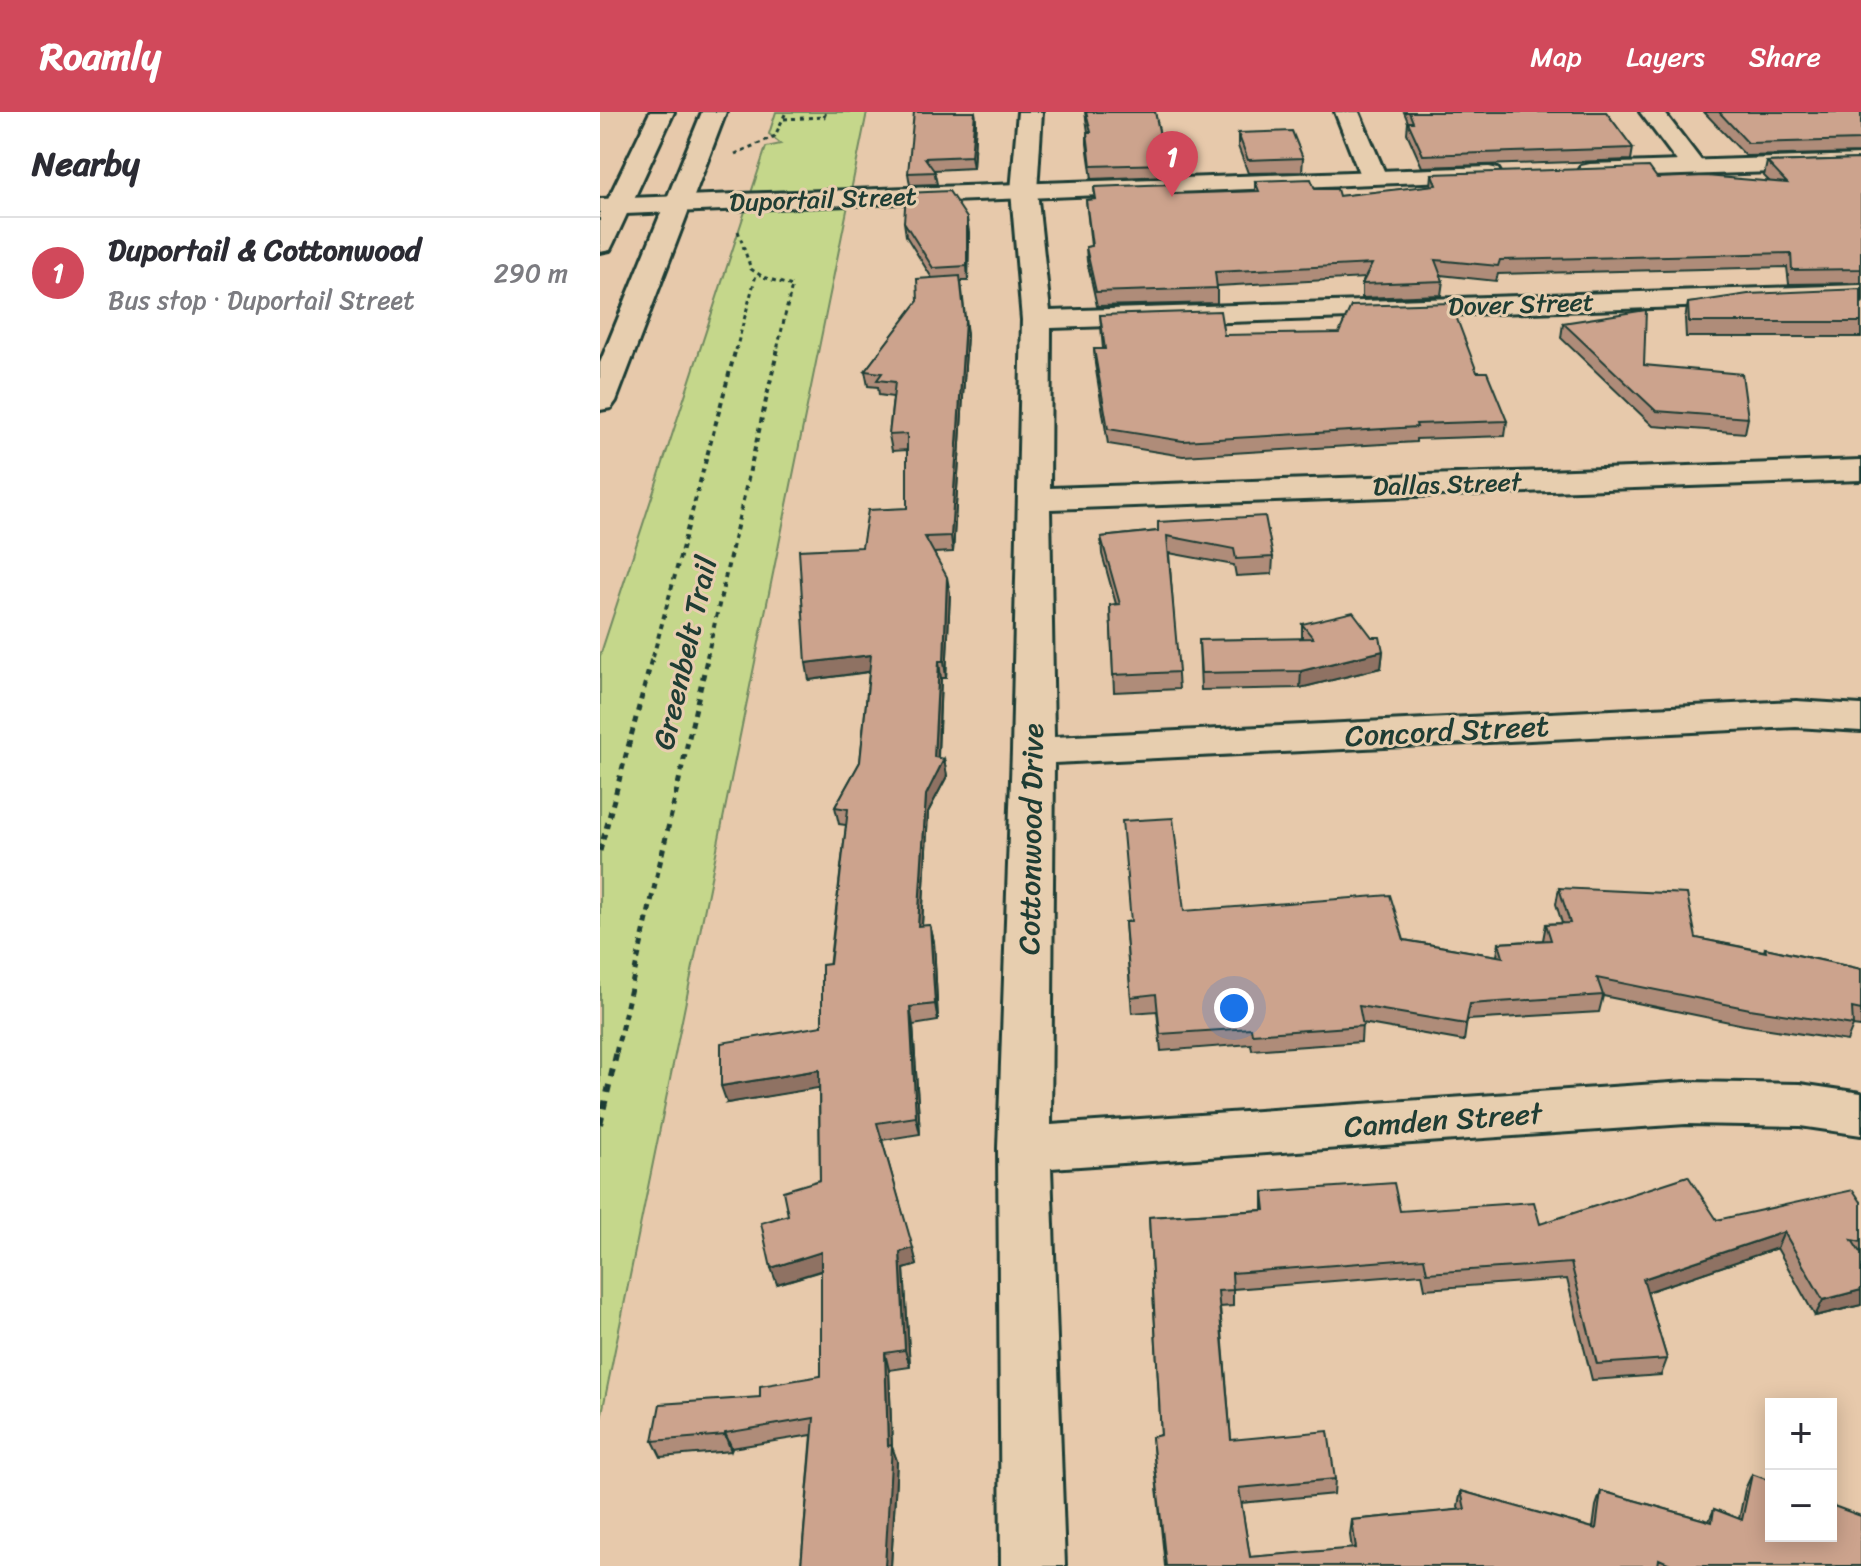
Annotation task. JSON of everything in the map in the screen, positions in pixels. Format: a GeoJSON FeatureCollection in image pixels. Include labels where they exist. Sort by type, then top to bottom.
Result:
{"type":"FeatureCollection","features":[{"type":"Feature","properties":{"kind":"main road"},"geometry":{"type":"LineString","coordinates":[[600,244],[609,206],[662,112]]}},
{"type":"Feature","properties":{"kind":"main road"},"geometry":{"type":"LineString","coordinates":[[600,401],[714,112]]}},
{"type":"Feature","properties":{"kind":"main road","name":"Cottonwood Drive"},"geometry":{"type":"LineString","coordinates":[[1030,112],[1024,191],[1037,320],[1033,751],[1024,1148],[1033,1566]]}},
{"type":"Feature","properties":{"kind":"main road"},"geometry":{"type":"LineString","coordinates":[[1347,112],[1374,178]]}},
{"type":"Feature","properties":{"kind":"main road"},"geometry":{"type":"LineString","coordinates":[[1652,112],[1694,167]]}},
{"type":"Feature","properties":{"kind":"main road"},"geometry":{"type":"LineString","coordinates":[[1572,171],[1861,162]]}},
{"type":"Feature","properties":{"kind":"main road","name":"Duportail Street"},"geometry":{"type":"LineString","coordinates":[[609,206],[1511,173]]}},
{"type":"Feature","properties":{"kind":"main road","name":"Dover Street"},"geometry":{"type":"LineString","coordinates":[[1037,320],[1861,293]]}},
{"type":"Feature","properties":{"kind":"main road","name":"Dallas Street"},"geometry":{"type":"LineString","coordinates":[[1033,499],[1861,470]]}},
{"type":"Feature","properties":{"kind":"main road","name":"Concord Street"},"geometry":{"type":"LineString","coordinates":[[1033,751],[1796,714],[1861,718]]}},
{"type":"Feature","properties":{"kind":"main road","name":"Camden Street"},"geometry":{"type":"LineString","coordinates":[[1024,1148],[1686,1103],[1800,1105],[1861,1114]]}},
{"type":"Feature","properties":{"kind":"path"},"geometry":{"type":"LineString","coordinates":[[730,162],[735,153],[775,136],[786,112]]}},
{"type":"Feature","properties":{"kind":"path"},"geometry":{"type":"LineString","coordinates":[[783,119],[824,117],[826,112]]}},
{"type":"Feature","properties":{"kind":"path"},"geometry":{"type":"LineString","coordinates":[[600,851],[756,275],[746,261],[744,238],[732,225]]}},
{"type":"Feature","properties":{"kind":"path","name":"Greenbelt Trail"},"geometry":{"type":"LineString","coordinates":[[600,1124],[792,286],[756,275]]}},
{"type":"Feature","properties":{"kind":"green space"},"geometry":{"type":"Polygon","coordinates":[[[776,112],[867,112],[600,1423],[600,656],[766,147],[781,144],[769,134],[776,112]]]}},
{"type":"Feature","properties":{"kind":"building"},"geometry":{"type":"Polygon","coordinates":[[[914,112],[975,112],[971,156],[925,158],[935,172],[908,173],[914,112]]]}},
{"type":"Feature","properties":{"kind":"building"},"geometry":{"type":"Polygon","coordinates":[[[1086,112],[1155,112],[1166,164],[1091,166],[1087,132],[1091,132],[1086,112]]]}},
{"type":"Feature","properties":{"kind":"building"},"geometry":{"type":"Polygon","coordinates":[[[1409,112],[1606,112],[1633,148],[1423,155],[1408,122],[1413,122],[1409,112]]]}},
{"type":"Feature","properties":{"kind":"building"},"geometry":{"type":"Polygon","coordinates":[[[1719,112],[1861,112],[1861,140],[1748,143],[1719,112]]]}},
{"type":"Feature","properties":{"kind":"building"},"geometry":{"type":"Polygon","coordinates":[[[1292,131],[1303,158],[1248,160],[1238,133],[1292,131]]]}},
{"type":"Feature","properties":{"kind":"building"},"geometry":{"type":"Polygon","coordinates":[[[1861,159],[1861,269],[1792,270],[1791,253],[1500,260],[1498,266],[1435,260],[1443,281],[1362,284],[1372,264],[1215,272],[1217,288],[1096,292],[1086,247],[1092,246],[1086,200],[1096,199],[1094,187],[1171,184],[1173,194],[1259,191],[1255,181],[1311,179],[1315,189],[1337,189],[1339,196],[1436,185],[1432,174],[1649,167],[1657,178],[1706,176],[1787,183],[1767,162],[1861,159]]]}},
{"type":"Feature","properties":{"kind":"building"},"geometry":{"type":"Polygon","coordinates":[[[949,191],[967,218],[967,266],[933,268],[904,222],[906,193],[949,191]]]}},
{"type":"Feature","properties":{"kind":"building"},"geometry":{"type":"Polygon","coordinates":[[[960,276],[965,321],[951,536],[925,537],[947,577],[944,661],[939,661],[934,757],[944,759],[926,795],[918,926],[930,925],[935,1004],[910,1007],[916,1117],[877,1123],[913,1248],[900,1252],[905,1350],[885,1353],[888,1446],[892,1445],[885,1566],[801,1566],[814,1418],[725,1435],[653,1441],[660,1404],[760,1397],[760,1386],[821,1376],[821,1252],[771,1268],[761,1223],[788,1215],[783,1191],[820,1180],[819,1070],[721,1086],[721,1043],[822,1026],[822,965],[830,964],[848,809],[835,807],[860,762],[871,655],[806,663],[799,550],[862,547],[868,510],[907,508],[907,434],[889,435],[895,382],[877,380],[882,373],[865,371],[918,301],[917,279],[960,276]]]}},
{"type":"Feature","properties":{"kind":"building"},"geometry":{"type":"Polygon","coordinates":[[[1861,289],[1861,322],[1689,322],[1688,303],[1748,294],[1861,289]]]}},
{"type":"Feature","properties":{"kind":"building"},"geometry":{"type":"Polygon","coordinates":[[[1451,303],[1477,372],[1487,372],[1507,421],[1416,424],[1417,427],[1183,441],[1108,429],[1094,349],[1105,349],[1100,315],[1220,311],[1224,335],[1339,333],[1351,306],[1451,303]]]}},
{"type":"Feature","properties":{"kind":"building"},"geometry":{"type":"Polygon","coordinates":[[[1646,310],[1644,365],[1742,374],[1748,418],[1656,411],[1563,323],[1646,310]]]}},
{"type":"Feature","properties":{"kind":"building"},"geometry":{"type":"Polygon","coordinates":[[[1265,516],[1273,557],[1236,559],[1234,549],[1167,536],[1179,672],[1113,675],[1110,605],[1120,604],[1101,537],[1158,531],[1158,522],[1265,516]]]}},
{"type":"Feature","properties":{"kind":"building"},"geometry":{"type":"Polygon","coordinates":[[[1353,612],[1372,637],[1380,637],[1383,651],[1301,671],[1201,673],[1199,640],[1313,638],[1302,624],[1353,612]]]}},
{"type":"Feature","properties":{"kind":"building"},"geometry":{"type":"Polygon","coordinates":[[[1173,818],[1184,911],[1390,895],[1404,940],[1503,957],[1499,943],[1551,940],[1546,924],[1570,923],[1559,888],[1687,894],[1696,938],[1766,952],[1765,948],[1861,969],[1861,1010],[1852,1008],[1853,1025],[1750,1009],[1597,978],[1603,995],[1470,1004],[1466,1024],[1359,1006],[1363,1026],[1252,1034],[1251,1028],[1160,1034],[1156,994],[1131,997],[1125,922],[1131,922],[1122,821],[1173,818]]]}},
{"type":"Feature","properties":{"kind":"building"},"geometry":{"type":"Polygon","coordinates":[[[1688,1176],[1717,1220],[1853,1190],[1861,1202],[1861,1242],[1852,1240],[1861,1254],[1861,1290],[1823,1300],[1784,1232],[1643,1279],[1667,1359],[1597,1364],[1571,1263],[1427,1273],[1424,1258],[1232,1273],[1233,1290],[1218,1291],[1231,1440],[1328,1431],[1335,1479],[1239,1488],[1250,1557],[1356,1548],[1352,1520],[1465,1509],[1461,1491],[1596,1529],[1601,1491],[1712,1522],[1714,1509],[1742,1520],[1752,1474],[1765,1479],[1765,1542],[1837,1542],[1837,1507],[1861,1516],[1861,1566],[1675,1566],[1659,1559],[1658,1566],[1166,1566],[1152,1437],[1161,1435],[1149,1217],[1265,1210],[1263,1192],[1394,1183],[1400,1211],[1534,1202],[1540,1224],[1688,1176]]]}},
{"type":"Feature","properties":{"kind":"place","name":"Duportail & Cottonwood"},"geometry":{"type":"Point","coordinates":[1172,197]}}]}
